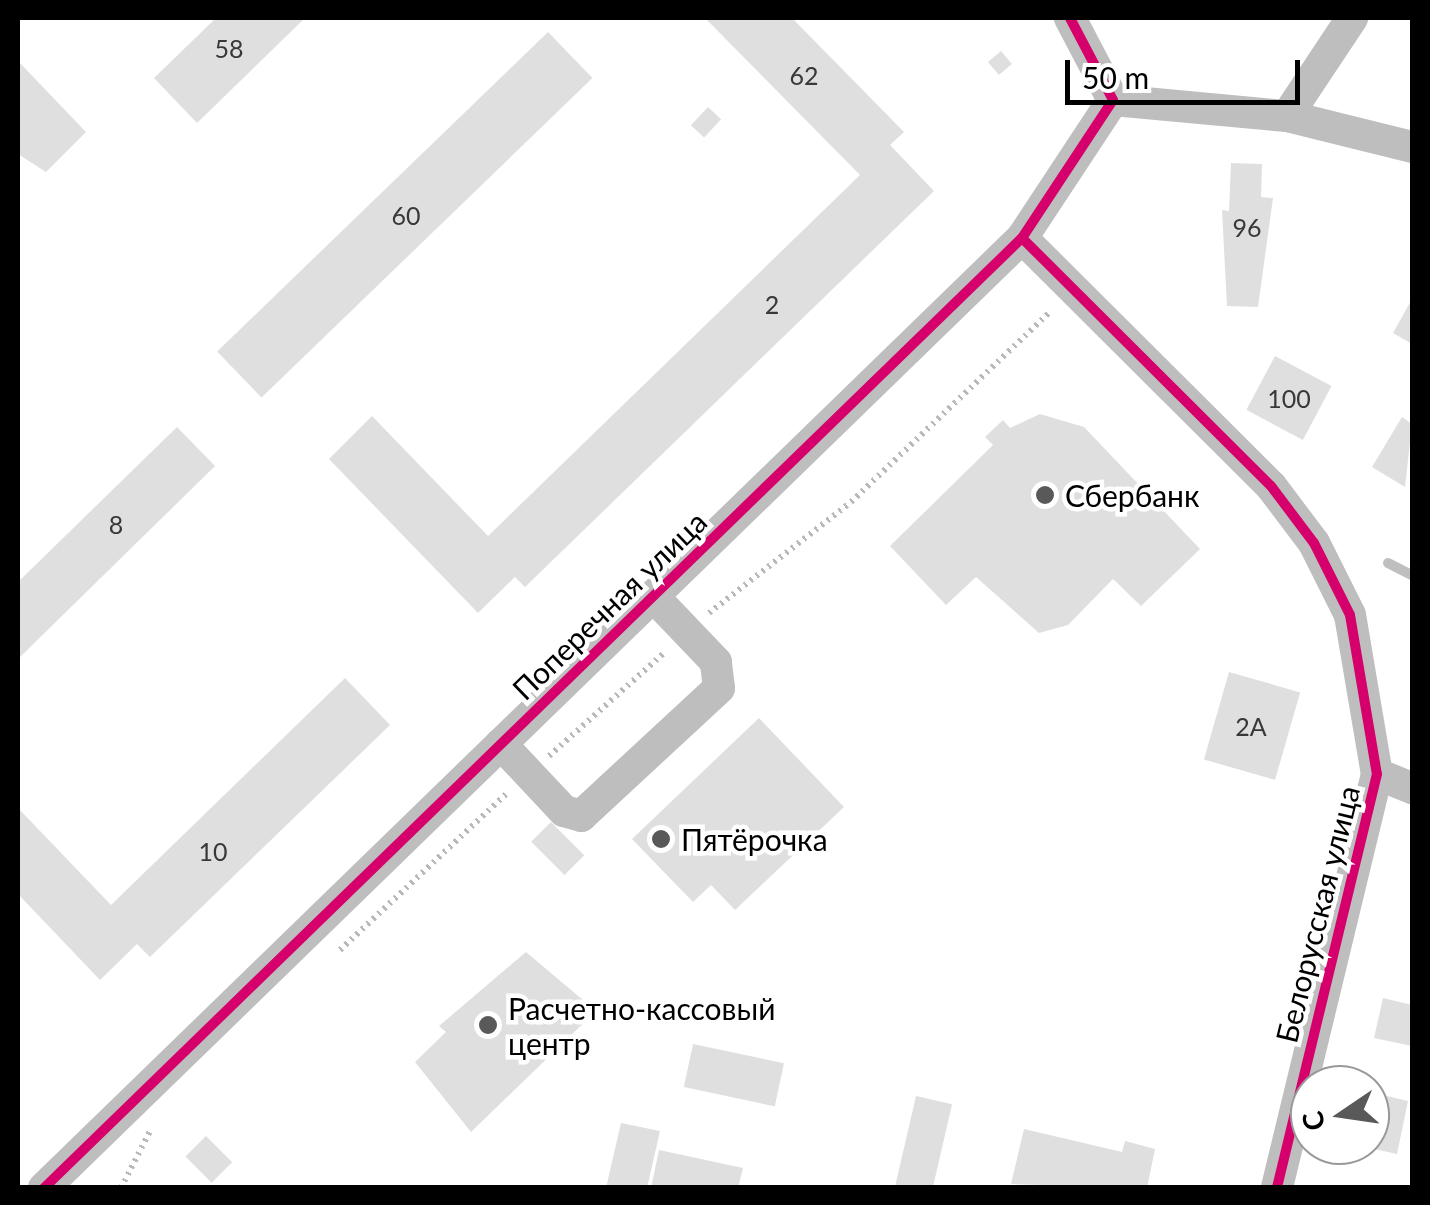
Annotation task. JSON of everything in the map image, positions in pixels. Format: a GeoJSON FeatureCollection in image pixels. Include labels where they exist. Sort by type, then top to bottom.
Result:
{"type":"FeatureCollection","features":[{"type":"Feature","properties":{"kind":"street"},"geometry":{"type":"LineString","coordinates":[[1070,18],[1113,100],[1287,116],[1412,148]]}},
{"type":"Feature","properties":{"kind":"street"},"geometry":{"type":"LineString","coordinates":[[1287,116],[1352,18]]}},
{"type":"Feature","properties":{"kind":"street","name":"Поперечная улица"},"geometry":{"type":"LineString","coordinates":[[44,1188],[1022,238],[1113,100]]}},
{"type":"Feature","properties":{"kind":"street","name":"Белорусская улица"},"geometry":{"type":"LineString","coordinates":[[1022,238],[1272,486],[1314,542],[1350,616],[1377,774],[1277,1188]]}},
{"type":"Feature","properties":{"kind":"street"},"geometry":{"type":"LineString","coordinates":[[501,744],[572,816],[591,810],[722,682],[688,632],[653,596]]}},
{"type":"Feature","properties":{"kind":"street"},"geometry":{"type":"LineString","coordinates":[[1377,774],[1412,788]]}},
{"type":"Feature","properties":{"kind":"path"},"geometry":{"type":"LineString","coordinates":[[336,954],[688,632],[851,502],[1074,290]]}},
{"type":"Feature","properties":{"kind":"path"},"geometry":{"type":"LineString","coordinates":[[121,1188],[154,1124]]}},
{"type":"Feature","properties":{"kind":"building"},"geometry":{"type":"Polygon","coordinates":[[[216,18],[305,18],[197,123],[154,78],[216,18]]]}},
{"type":"Feature","properties":{"kind":"building"},"geometry":{"type":"Polygon","coordinates":[[[705,18],[792,18],[904,132],[890,145],[934,191],[525,587],[515,577],[478,613],[329,459],[372,416],[488,536],[860,175],[705,18]]]}},
{"type":"Feature","properties":{"kind":"building"},"geometry":{"type":"Polygon","coordinates":[[[548,32],[592,78],[262,398],[217,352],[548,32]]]}},
{"type":"Feature","properties":{"kind":"building"},"geometry":{"type":"Polygon","coordinates":[[[1001,51],[1012,64],[999,75],[988,62],[1001,51]]]}},
{"type":"Feature","properties":{"kind":"building"},"geometry":{"type":"Polygon","coordinates":[[[18,61],[86,132],[46,172],[18,154],[18,61]]]}},
{"type":"Feature","properties":{"kind":"building"},"geometry":{"type":"Polygon","coordinates":[[[708,107],[721,119],[704,138],[691,125],[708,107]]]}},
{"type":"Feature","properties":{"kind":"building"},"geometry":{"type":"Polygon","coordinates":[[[1231,163],[1262,164],[1261,197],[1273,198],[1258,307],[1227,306],[1222,210],[1229,211],[1231,163]]]}},
{"type":"Feature","properties":{"kind":"building"},"geometry":{"type":"Polygon","coordinates":[[[1412,299],[1412,344],[1393,333],[1412,299]]]}},
{"type":"Feature","properties":{"kind":"building"},"geometry":{"type":"Polygon","coordinates":[[[1275,356],[1332,386],[1303,440],[1246,410],[1275,356]]]}},
{"type":"Feature","properties":{"kind":"building","name":"Сбербанк"},"geometry":{"type":"Polygon","coordinates":[[[1040,414],[1084,427],[1200,549],[1141,606],[1113,579],[1068,625],[1039,633],[976,577],[946,605],[890,546],[993,445],[985,437],[1003,420],[1010,428],[1040,414]]]}},
{"type":"Feature","properties":{"kind":"building"},"geometry":{"type":"Polygon","coordinates":[[[1402,417],[1412,424],[1405,487],[1372,467],[1402,417]]]}},
{"type":"Feature","properties":{"kind":"building"},"geometry":{"type":"Polygon","coordinates":[[[177,427],[215,466],[18,659],[18,582],[177,427]]]}},
{"type":"Feature","properties":{"kind":"building"},"geometry":{"type":"Polygon","coordinates":[[[1229,672],[1300,692],[1275,780],[1204,759],[1229,672]]]}},
{"type":"Feature","properties":{"kind":"building"},"geometry":{"type":"Polygon","coordinates":[[[345,678],[390,725],[150,957],[137,944],[100,980],[18,894],[18,808],[111,905],[345,678]]]}},
{"type":"Feature","properties":{"kind":"building"},"geometry":{"type":"Polygon","coordinates":[[[759,718],[844,807],[735,910],[711,885],[693,902],[632,839],[759,718]]]}},
{"type":"Feature","properties":{"kind":"building"},"geometry":{"type":"Polygon","coordinates":[[[551,822],[584,855],[564,875],[531,842],[551,822]]]}},
{"type":"Feature","properties":{"kind":"building"},"geometry":{"type":"Polygon","coordinates":[[[526,952],[596,1011],[471,1132],[415,1062],[446,1032],[439,1026],[526,952]]]}},
{"type":"Feature","properties":{"kind":"building"},"geometry":{"type":"Polygon","coordinates":[[[1383,998],[1412,1005],[1412,1046],[1374,1038],[1383,998]]]}},
{"type":"Feature","properties":{"kind":"building"},"geometry":{"type":"Polygon","coordinates":[[[693,1044],[784,1063],[775,1106],[684,1087],[693,1044]]]}},
{"type":"Feature","properties":{"kind":"building"},"geometry":{"type":"Polygon","coordinates":[[[916,1096],[952,1104],[933,1188],[895,1188],[916,1096]]]}},
{"type":"Feature","properties":{"kind":"building"},"geometry":{"type":"Polygon","coordinates":[[[1390,1097],[1408,1101],[1397,1154],[1390,1152],[1390,1097]]]}},
{"type":"Feature","properties":{"kind":"building"},"geometry":{"type":"Polygon","coordinates":[[[621,1123],[660,1131],[647,1188],[606,1188],[621,1123]]]}},
{"type":"Feature","properties":{"kind":"building"},"geometry":{"type":"Polygon","coordinates":[[[1024,1129],[1122,1152],[1125,1141],[1155,1149],[1147,1188],[1011,1184],[1024,1129]]]}},
{"type":"Feature","properties":{"kind":"building"},"geometry":{"type":"Polygon","coordinates":[[[206,1136],[232,1162],[212,1183],[185,1157],[206,1136]]]}},
{"type":"Feature","properties":{"kind":"building"},"geometry":{"type":"Polygon","coordinates":[[[659,1150],[743,1168],[738,1188],[651,1188],[659,1150]]]}},
{"type":"Feature","properties":{"kind":"waterway"},"geometry":{"type":"LineString","coordinates":[[1388,563],[1412,575]]}},
{"type":"Feature","properties":{"kind":"cycle path"},"geometry":{"type":"LineString","coordinates":[[44,1188],[1022,238],[1113,100],[1070,18]]}},
{"type":"Feature","properties":{"kind":"cycle path"},"geometry":{"type":"LineString","coordinates":[[1022,238],[1271,486],[1314,543],[1350,615],[1377,774],[1277,1188]]}},
{"type":"Feature","properties":{"kind":"place","name":"Сбербанк"},"geometry":{"type":"Point","coordinates":[1045,495]}},
{"type":"Feature","properties":{"kind":"place","name":"Пятёрочка"},"geometry":{"type":"Point","coordinates":[661,839]}},
{"type":"Feature","properties":{"kind":"place","name":"Расчетно-кассовый центр"},"geometry":{"type":"Point","coordinates":[488,1025]}}]}
